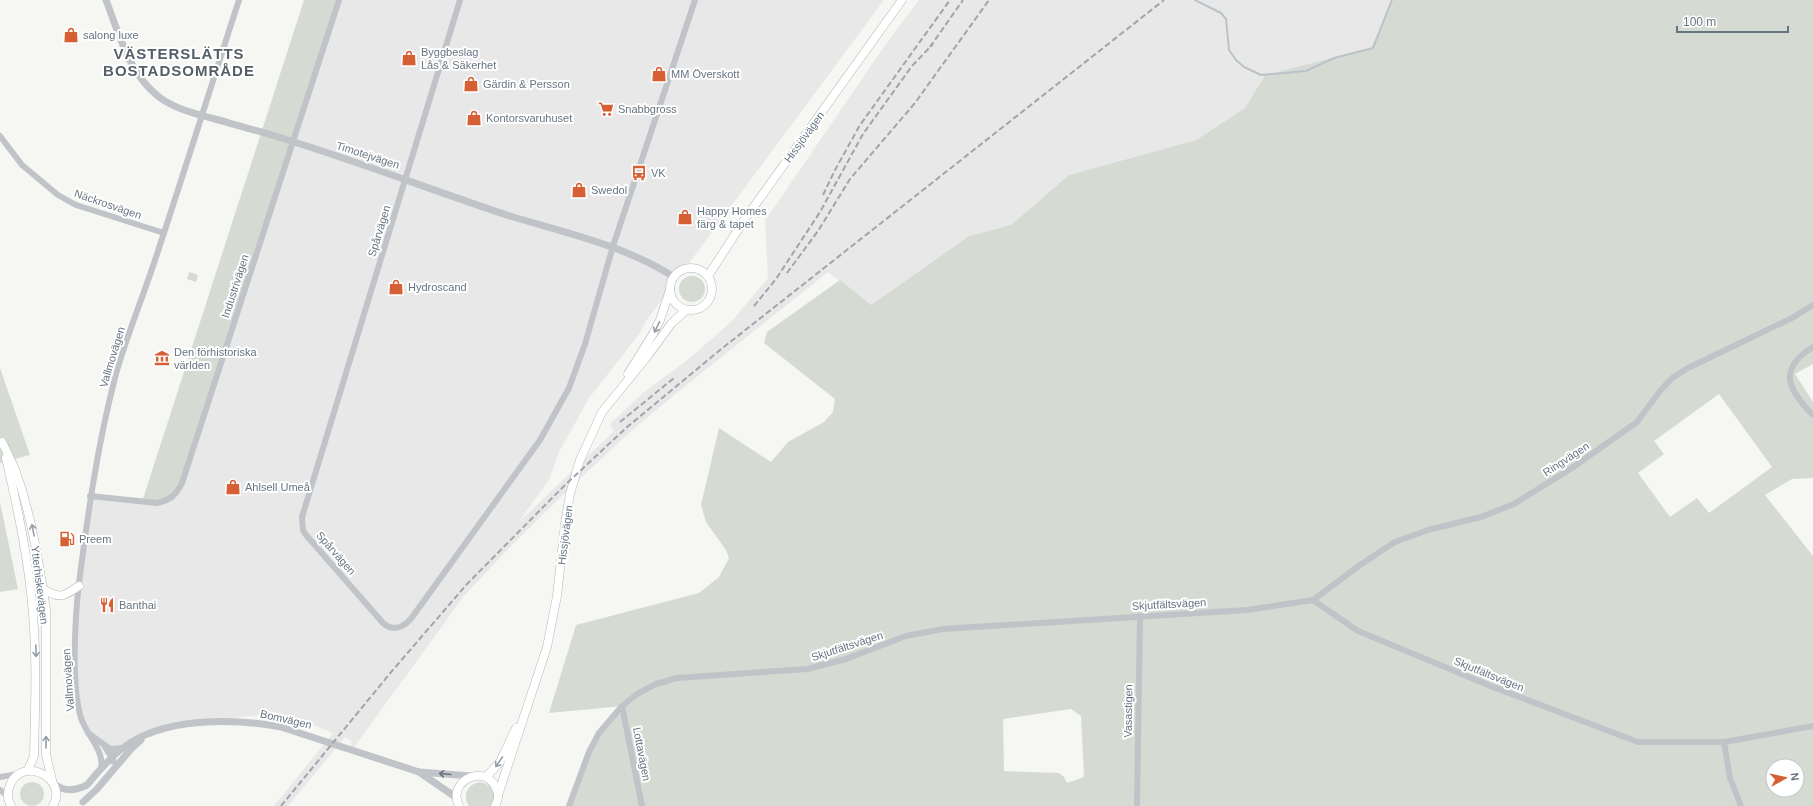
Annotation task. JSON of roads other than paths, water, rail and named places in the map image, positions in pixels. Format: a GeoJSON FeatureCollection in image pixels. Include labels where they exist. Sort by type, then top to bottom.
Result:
{"type":"FeatureCollection","features":[{"type":"Feature","properties":{"kind":"main road","name":"Hissjövägen"},"geometry":{"type":"LineString","coordinates":[[708,276],[746,218],[902,0]]}},
{"type":"Feature","properties":{"kind":"main road"},"geometry":{"type":"LineString","coordinates":[[692,268],[698,269],[708,276],[712,288],[710,300],[699,309],[686,310],[674,300],[670,290],[674,276],[684,269],[692,268]]}},
{"type":"Feature","properties":{"kind":"main road","name":"Hissjövägen"},"geometry":{"type":"LineString","coordinates":[[619,390],[638,355],[653,334],[660,320],[670,290]]}},
{"type":"Feature","properties":{"kind":"main road","name":"Hissjövägen"},"geometry":{"type":"LineString","coordinates":[[495,806],[534,689],[553,621],[565,524],[574,480],[580,460],[602,412],[646,358],[671,324],[686,310]]}},
{"type":"Feature","properties":{"kind":"main road","name":"Ytterhiskevägen"},"geometry":{"type":"LineString","coordinates":[[1,439],[16,472],[32,526],[46,610],[46,755],[56,796],[53,806]]}},
{"type":"Feature","properties":{"kind":"main road","name":"Ytterhiskevägen"},"geometry":{"type":"LineString","coordinates":[[1,439],[22,527],[33,612],[36,650],[34,756],[28,770]]}},
{"type":"Feature","properties":{"kind":"main road"},"geometry":{"type":"LineString","coordinates":[[43,589],[52,595],[59,596],[66,595],[79,586]]}},
{"type":"Feature","properties":{"kind":"main road","name":"Hissjövägen"},"geometry":{"type":"LineString","coordinates":[[486,777],[500,762],[534,689]]}},
{"type":"Feature","properties":{"kind":"main road"},"geometry":{"type":"LineString","coordinates":[[11,806],[8,796],[10,783],[18,774],[28,770],[38,771],[44,773],[53,782]]}},
{"type":"Feature","properties":{"kind":"main road"},"geometry":{"type":"LineString","coordinates":[[458,803],[459,786],[465,779],[471,776],[479,775],[486,777],[496,786],[498,794]]}},
{"type":"Feature","properties":{"kind":"street","name":"Timotejvägen"},"geometry":{"type":"LineString","coordinates":[[106,0],[128,57],[144,82],[160,98],[172,104],[201,115],[292,142],[405,179],[510,216],[612,246],[674,276]]}},
{"type":"Feature","properties":{"kind":"street","name":"Vallmovägen"},"geometry":{"type":"LineString","coordinates":[[101,769],[102,760],[100,752],[88,733],[80,716],[77,697],[75,646],[79,586],[90,496],[117,371],[164,233],[239,0]]}},
{"type":"Feature","properties":{"kind":"street","name":"Industrivägen"},"geometry":{"type":"LineString","coordinates":[[90,496],[158,503],[167,501],[177,493],[339,0]]}},
{"type":"Feature","properties":{"kind":"street","name":"Spårvägen"},"geometry":{"type":"LineString","coordinates":[[460,0],[305,507],[302,523],[306,535],[388,627],[400,627],[409,621],[540,440],[569,388],[585,344],[612,246],[695,0]]}},
{"type":"Feature","properties":{"kind":"street","name":"Näckrosvägen"},"geometry":{"type":"LineString","coordinates":[[0,136],[22,165],[58,195],[76,205],[164,233]]}},
{"type":"Feature","properties":{"kind":"street","name":"Ringvägen"},"geometry":{"type":"LineString","coordinates":[[1313,600],[1360,565],[1396,542],[1428,530],[1482,516],[1514,504],[1572,468],[1637,422],[1672,378],[1688,368],[1792,318],[1813,305]]}},
{"type":"Feature","properties":{"kind":"street"},"geometry":{"type":"LineString","coordinates":[[1813,347],[1805,352],[1793,364],[1790,377],[1791,389],[1813,415]]}},
{"type":"Feature","properties":{"kind":"street","name":"Skjutfältsvägen"},"geometry":{"type":"LineString","coordinates":[[570,806],[589,752],[599,733],[622,706],[636,694],[656,684],[677,678],[807,669],[826,665],[906,636],[960,627],[1247,610],[1313,600],[1358,631],[1494,687],[1638,742],[1724,742],[1813,726]]}},
{"type":"Feature","properties":{"kind":"street","name":"Vasastigen"},"geometry":{"type":"LineString","coordinates":[[1137,806],[1140,616]]}},
{"type":"Feature","properties":{"kind":"street","name":"Lottavägen"},"geometry":{"type":"LineString","coordinates":[[622,706],[642,806]]}},
{"type":"Feature","properties":{"kind":"street","name":"Bomvägen"},"geometry":{"type":"LineString","coordinates":[[53,782],[64,790],[80,788],[87,785],[112,759],[144,736],[162,728],[189,723],[261,724],[302,733],[419,772],[471,776]]}},
{"type":"Feature","properties":{"kind":"street","name":"Vallmovägen"},"geometry":{"type":"LineString","coordinates":[[88,733],[105,746]]}},
{"type":"Feature","properties":{"kind":"street"},"geometry":{"type":"LineString","coordinates":[[1724,742],[1730,778],[1741,806]]}},
{"type":"Feature","properties":{"kind":"street"},"geometry":{"type":"LineString","coordinates":[[105,746],[110,749],[125,750]]}},
{"type":"Feature","properties":{"kind":"street"},"geometry":{"type":"LineString","coordinates":[[105,746],[112,759]]}},
{"type":"Feature","properties":{"kind":"street","name":"Bomvägen"},"geometry":{"type":"LineString","coordinates":[[76,806],[83,802],[97,789],[125,750]]}},
{"type":"Feature","properties":{"kind":"street","name":"Vallmovägen"},"geometry":{"type":"LineString","coordinates":[[100,752],[112,759]]}},
{"type":"Feature","properties":{"kind":"street","name":"Bomvägen"},"geometry":{"type":"LineString","coordinates":[[83,802],[86,794],[111,765],[112,759]]}},
{"type":"Feature","properties":{"kind":"street","name":"Bomvägen"},"geometry":{"type":"LineString","coordinates":[[419,772],[458,803]]}},
{"type":"Feature","properties":{"kind":"street"},"geometry":{"type":"LineString","coordinates":[[0,777],[18,774]]}},
{"type":"Feature","properties":{"kind":"street"},"geometry":{"type":"LineString","coordinates":[[0,790],[8,796]]}},
{"type":"Feature","properties":{"kind":"waterway"},"geometry":{"type":"LineString","coordinates":[[1195,0],[1221,13],[1226,19],[1229,50],[1236,60],[1244,67],[1261,75],[1306,71],[1334,58],[1373,48],[1392,0]]}},
{"type":"Feature","properties":{"kind":"railway"},"geometry":{"type":"LineString","coordinates":[[823,195],[860,125],[950,0]]}},
{"type":"Feature","properties":{"kind":"railway"},"geometry":{"type":"LineString","coordinates":[[930,47],[963,0]]}},
{"type":"Feature","properties":{"kind":"railway"},"geometry":{"type":"LineString","coordinates":[[787,273],[818,231],[850,179],[915,103],[989,0]]}},
{"type":"Feature","properties":{"kind":"railway"},"geometry":{"type":"LineString","coordinates":[[281,806],[392,671],[467,584],[564,486],[626,428],[720,350],[1164,0]]}},
{"type":"Feature","properties":{"kind":"railway"},"geometry":{"type":"LineString","coordinates":[[754,306],[776,279],[820,212],[863,134],[912,66],[933,44]]}},
{"type":"Feature","properties":{"kind":"railway"},"geometry":{"type":"LineString","coordinates":[[620,422],[674,378]]}},
{"type":"Feature","properties":{"kind":"place","name":"salong luxe"},"geometry":{"type":"Point","coordinates":[71,35]}},
{"type":"Feature","properties":{"kind":"place","name":"Byggbeslag Lås & Säkerhet"},"geometry":{"type":"Point","coordinates":[409,58]}},
{"type":"Feature","properties":{"kind":"place","name":"MM Överskott"},"geometry":{"type":"Point","coordinates":[659,74]}},
{"type":"Feature","properties":{"kind":"place","name":"Gärdin & Persson"},"geometry":{"type":"Point","coordinates":[471,84]}},
{"type":"Feature","properties":{"kind":"place","name":"Snabbgross"},"geometry":{"type":"Point","coordinates":[606,109]}},
{"type":"Feature","properties":{"kind":"place","name":"Kontorsvaruhuset"},"geometry":{"type":"Point","coordinates":[474,118]}},
{"type":"Feature","properties":{"kind":"place","name":"VK"},"geometry":{"type":"Point","coordinates":[639,173]}},
{"type":"Feature","properties":{"kind":"place","name":"Swedol"},"geometry":{"type":"Point","coordinates":[579,190]}},
{"type":"Feature","properties":{"kind":"place","name":"Happy Homes färg & tapet"},"geometry":{"type":"Point","coordinates":[685,217]}},
{"type":"Feature","properties":{"kind":"place","name":"Hydroscand"},"geometry":{"type":"Point","coordinates":[396,287]}},
{"type":"Feature","properties":{"kind":"place","name":"Den förhistoriska världen"},"geometry":{"type":"Point","coordinates":[162,358]}},
{"type":"Feature","properties":{"kind":"place","name":"Ahlsell Umeå"},"geometry":{"type":"Point","coordinates":[233,487]}},
{"type":"Feature","properties":{"kind":"place","name":"Preem"},"geometry":{"type":"Point","coordinates":[67,539]}},
{"type":"Feature","properties":{"kind":"place","name":"Banthai"},"geometry":{"type":"Point","coordinates":[107,605]}},
{"type":"Feature","properties":{"kind":"district","name":"VÄSTERSLÄTTS BOSTADSOMRÅDE"},"geometry":{"type":"Point","coordinates":[179,62]}}]}
